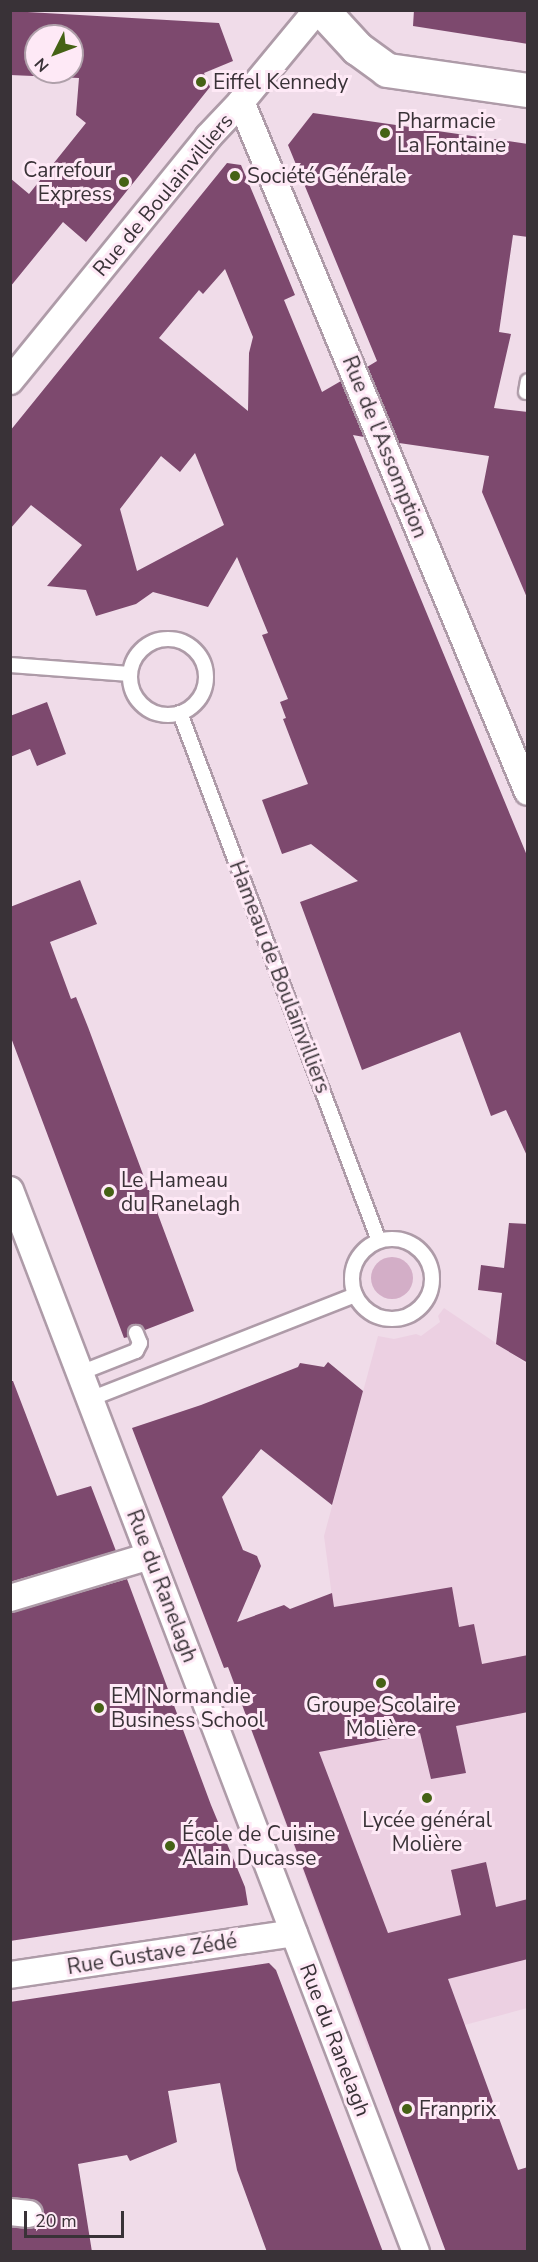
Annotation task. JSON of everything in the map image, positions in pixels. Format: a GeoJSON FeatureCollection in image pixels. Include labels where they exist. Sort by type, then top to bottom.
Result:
{"type":"FeatureCollection","features":[{"type":"Feature","properties":{"kind":"street","name":"Rue de Boulainvilliers"},"geometry":{"type":"LineString","coordinates":[[10,381],[208,137],[241,102],[317,10]]}},
{"type":"Feature","properties":{"kind":"street"},"geometry":{"type":"LineString","coordinates":[[322,10],[357,48],[387,70],[528,90]]}},
{"type":"Feature","properties":{"kind":"street","name":"Rue de l'Assomption"},"geometry":{"type":"LineString","coordinates":[[241,102],[528,792]]}},
{"type":"Feature","properties":{"kind":"street","name":"Rue du Ranelagh"},"geometry":{"type":"LineString","coordinates":[[10,1190],[416,2252]]}},
{"type":"Feature","properties":{"kind":"street"},"geometry":{"type":"LineString","coordinates":[[10,1598],[150,1556]]}},
{"type":"Feature","properties":{"kind":"street","name":"Rue Gustave Zédé"},"geometry":{"type":"LineString","coordinates":[[10,1975],[294,1933]]}},
{"type":"Feature","properties":{"kind":"lane"},"geometry":{"type":"LineString","coordinates":[[161,640],[186,644],[196,651],[204,668],[205,687],[199,698],[180,713],[156,713],[144,707],[136,698],[130,674],[132,663],[140,652],[161,640]]}},
{"type":"Feature","properties":{"kind":"lane"},"geometry":{"type":"LineString","coordinates":[[10,665],[130,674]]}},
{"type":"Feature","properties":{"kind":"lane","name":"Hameau de Boulainvilliers"},"geometry":{"type":"LineString","coordinates":[[180,713],[379,1241]]}},
{"type":"Feature","properties":{"kind":"lane"},"geometry":{"type":"LineString","coordinates":[[396,1239],[420,1250],[432,1274],[431,1287],[426,1300],[417,1310],[392,1319],[379,1317],[368,1311],[355,1295],[351,1277],[354,1264],[361,1253],[379,1241],[396,1239]]}},
{"type":"Feature","properties":{"kind":"lane"},"geometry":{"type":"LineString","coordinates":[[90,1399],[355,1295]]}},
{"type":"Feature","properties":{"kind":"lane"},"geometry":{"type":"LineString","coordinates":[[80,1373],[136,1351],[140,1343],[136,1333]]}},
{"type":"Feature","properties":{"kind":"shaded area"},"geometry":{"type":"Polygon","coordinates":[[[392,1257],[400,1258],[407,1263],[412,1270],[412,1286],[407,1293],[400,1298],[392,1299],[384,1298],[377,1293],[372,1286],[371,1278],[372,1270],[377,1263],[384,1258],[392,1257]]]}},
{"type":"Feature","properties":{"kind":"shaded area","name":"Groupe Scolaire Molière"},"geometry":{"type":"Polygon","coordinates":[[[444,1308],[527,1364],[527,2008],[369,2051],[240,1700],[336,1627],[324,1536],[378,1336],[394,1339],[416,1334],[421,1336],[440,1322],[438,1316],[444,1308]]]}},
{"type":"Feature","properties":{"kind":"building"},"geometry":{"type":"Polygon","coordinates":[[[414,10],[528,10],[528,44],[413,26],[414,10]]]}},
{"type":"Feature","properties":{"kind":"building"},"geometry":{"type":"Polygon","coordinates":[[[10,11],[219,23],[233,61],[204,73],[210,87],[86,242],[63,222],[10,287],[10,178],[29,194],[86,123],[76,115],[79,84],[84,84],[84,24],[24,24],[24,76],[10,75],[10,11]]]}},
{"type":"Feature","properties":{"kind":"building"},"geometry":{"type":"Polygon","coordinates":[[[313,113],[528,144],[528,237],[513,235],[499,332],[511,334],[494,408],[528,412],[528,600],[482,492],[489,456],[399,443],[367,367],[377,361],[288,145],[313,113]]]}},
{"type":"Feature","properties":{"kind":"building"},"geometry":{"type":"Polygon","coordinates":[[[227,163],[241,165],[295,295],[284,300],[322,392],[341,381],[364,437],[353,435],[528,858],[528,1158],[506,1110],[491,1116],[460,1032],[362,1070],[300,902],[358,881],[311,844],[282,854],[262,800],[308,784],[283,719],[286,718],[280,702],[288,699],[262,635],[268,633],[237,557],[208,607],[153,592],[136,604],[96,616],[86,590],[47,586],[82,545],[31,505],[10,529],[10,431],[227,163]],[[225,269],[203,294],[199,290],[159,338],[248,411],[249,353],[253,337],[225,269]],[[195,453],[180,472],[161,456],[120,509],[137,571],[224,525],[195,453]]]}},
{"type":"Feature","properties":{"kind":"building"},"geometry":{"type":"Polygon","coordinates":[[[47,702],[66,754],[37,766],[30,749],[10,757],[10,716],[47,702]]]}},
{"type":"Feature","properties":{"kind":"building","name":"Le Hameau du Ranelagh"},"geometry":{"type":"Polygon","coordinates":[[[80,880],[97,924],[50,942],[71,999],[76,997],[88,1027],[194,1311],[145,1330],[133,1324],[129,1328],[128,1337],[124,1338],[10,1035],[10,907],[80,880]]]}},
{"type":"Feature","properties":{"kind":"building"},"geometry":{"type":"Polygon","coordinates":[[[509,1223],[528,1224],[528,1363],[496,1344],[502,1293],[478,1290],[481,1265],[504,1268],[509,1223]]]}},
{"type":"Feature","properties":{"kind":"building"},"geometry":{"type":"Polygon","coordinates":[[[328,1362],[363,1391],[332,1505],[261,1449],[222,1497],[243,1550],[257,1556],[261,1566],[237,1622],[284,1605],[290,1609],[332,1593],[334,1607],[452,1587],[459,1627],[474,1624],[482,1664],[528,1655],[528,1712],[456,1726],[466,1773],[431,1779],[420,1733],[319,1752],[388,1933],[461,1915],[451,1870],[486,1862],[496,1907],[528,1899],[528,1959],[448,1979],[518,2170],[528,2167],[528,2252],[446,2252],[228,1667],[224,1668],[132,1428],[201,1405],[298,1367],[300,1363],[324,1367],[328,1362]]]}},
{"type":"Feature","properties":{"kind":"building"},"geometry":{"type":"Polygon","coordinates":[[[10,1381],[13,1381],[57,1496],[91,1486],[116,1551],[10,1582],[10,1381]]]}},
{"type":"Feature","properties":{"kind":"building"},"geometry":{"type":"Polygon","coordinates":[[[127,1579],[211,1805],[245,1887],[248,1905],[10,1941],[10,1613],[127,1579]]]}},
{"type":"Feature","properties":{"kind":"building"},"geometry":{"type":"Polygon","coordinates":[[[269,1963],[276,1970],[383,2252],[267,2252],[237,2170],[220,2083],[168,2091],[177,2142],[130,2161],[127,2155],[78,2164],[92,2252],[10,2252],[10,2227],[35,2228],[44,2215],[37,2202],[10,2197],[10,2002],[269,1963]]]}},
{"type":"Feature","properties":{"kind":"place","name":"Eiffel Kennedy"},"geometry":{"type":"Point","coordinates":[201,82]}},
{"type":"Feature","properties":{"kind":"place","name":"Pharmacie La Fontaine"},"geometry":{"type":"Point","coordinates":[385,133]}},
{"type":"Feature","properties":{"kind":"place","name":"Société Générale"},"geometry":{"type":"Point","coordinates":[235,176]}},
{"type":"Feature","properties":{"kind":"place","name":"Carrefour Express"},"geometry":{"type":"Point","coordinates":[124,182]}},
{"type":"Feature","properties":{"kind":"place","name":"Le Hameau du Ranelagh"},"geometry":{"type":"Point","coordinates":[109,1192]}},
{"type":"Feature","properties":{"kind":"place","name":"Groupe Scolaire Molière"},"geometry":{"type":"Point","coordinates":[381,1683]}},
{"type":"Feature","properties":{"kind":"place","name":"EM Normandie Business School"},"geometry":{"type":"Point","coordinates":[99,1708]}},
{"type":"Feature","properties":{"kind":"place","name":"Lycée général Molière"},"geometry":{"type":"Point","coordinates":[427,1798]}},
{"type":"Feature","properties":{"kind":"place","name":"École de Cuisine Alain Ducasse"},"geometry":{"type":"Point","coordinates":[170,1846]}},
{"type":"Feature","properties":{"kind":"place","name":"Franprix"},"geometry":{"type":"Point","coordinates":[407,2109]}}]}
